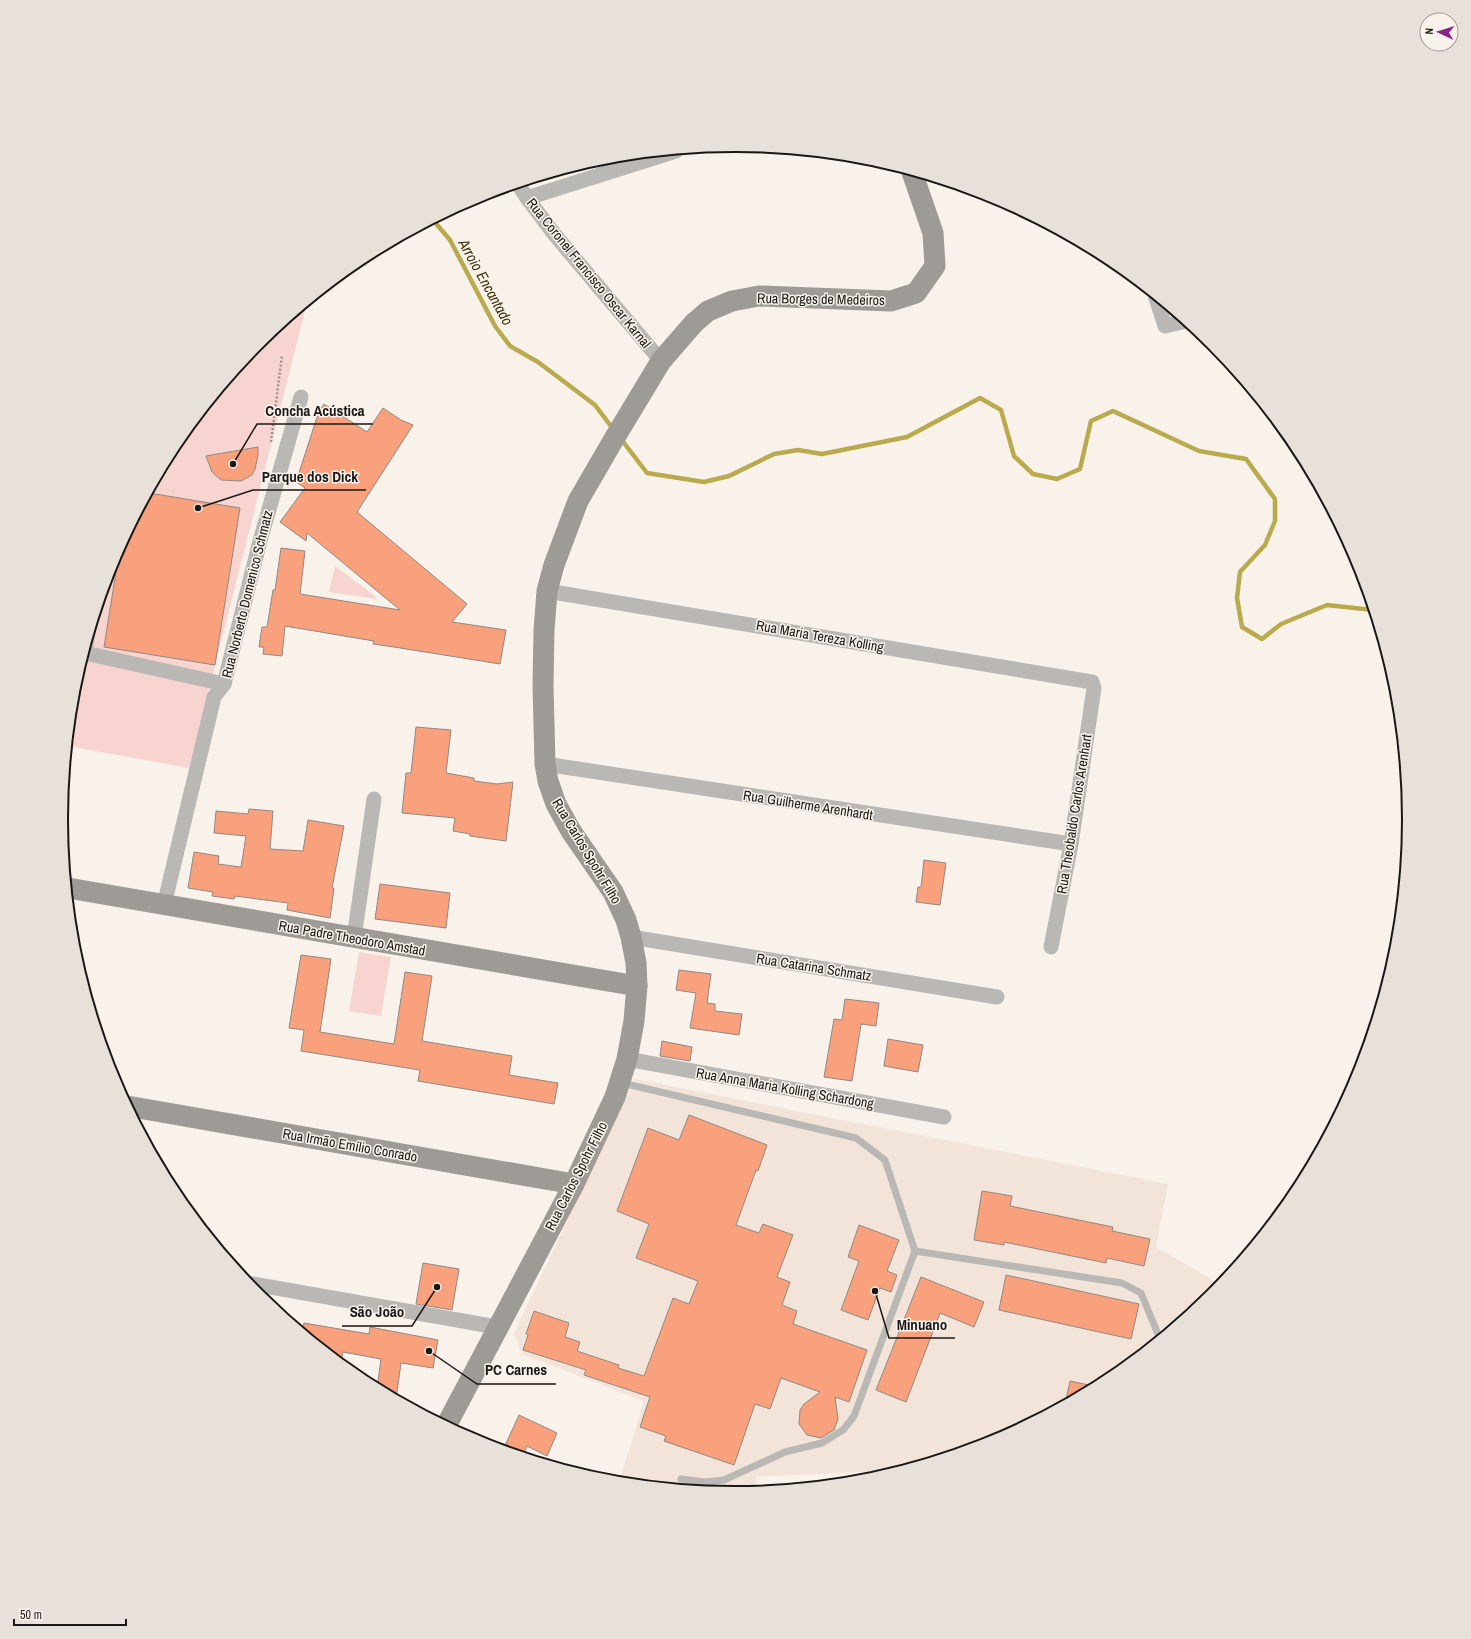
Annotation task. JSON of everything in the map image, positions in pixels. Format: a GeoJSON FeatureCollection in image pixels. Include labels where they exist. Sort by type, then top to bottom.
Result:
{"type":"FeatureCollection","features":[{"type":"Feature","properties":{"kind":"main road","name":"Rua Borges de Medeiros"},"geometry":{"type":"LineString","coordinates":[[617,434],[661,361],[694,323],[708,311],[732,301],[759,296],[891,301],[916,293],[936,266],[933,233],[914,177]]}},
{"type":"Feature","properties":{"kind":"main road","name":"Rua Carlos Spohr Filho"},"geometry":{"type":"LineString","coordinates":[[448,1422],[574,1184],[615,1097],[627,1060],[634,1021],[637,986],[636,963],[626,920],[613,892],[571,831],[556,804],[548,781],[545,764],[543,686],[544,630],[547,591],[554,565],[578,502],[617,434]]}},
{"type":"Feature","properties":{"kind":"main road","name":"Rua Padre Theodoro Amstad"},"geometry":{"type":"LineString","coordinates":[[72,889],[637,986]]}},
{"type":"Feature","properties":{"kind":"main road","name":"Rua Irmão Emílio Conrado"},"geometry":{"type":"LineString","coordinates":[[133,1107],[574,1184]]}},
{"type":"Feature","properties":{"kind":"street"},"geometry":{"type":"LineString","coordinates":[[527,198],[657,157]]}},
{"type":"Feature","properties":{"kind":"street","name":"Rua Coronel Francisco Oscar Karnal"},"geometry":{"type":"LineString","coordinates":[[520,187],[555,235],[661,361]]}},
{"type":"Feature","properties":{"kind":"street"},"geometry":{"type":"LineString","coordinates":[[1158,303],[1165,326],[1180,322]]}},
{"type":"Feature","properties":{"kind":"street","name":"Rua Norberto Domenico Schmatz"},"geometry":{"type":"LineString","coordinates":[[164,905],[214,697],[224,684],[260,542],[301,397]]}},
{"type":"Feature","properties":{"kind":"street","name":"Rua Maria Tereza Kolling"},"geometry":{"type":"LineString","coordinates":[[547,591],[1092,682]]}},
{"type":"Feature","properties":{"kind":"street"},"geometry":{"type":"LineString","coordinates":[[89,654],[224,684]]}},
{"type":"Feature","properties":{"kind":"street","name":"Rua Theobaldo Carlos Arenhart"},"geometry":{"type":"LineString","coordinates":[[1051,947],[1071,844],[1094,688],[1092,682]]}},
{"type":"Feature","properties":{"kind":"street","name":"Rua Guilherme Arenhardt"},"geometry":{"type":"LineString","coordinates":[[545,764],[1071,844]]}},
{"type":"Feature","properties":{"kind":"street"},"geometry":{"type":"LineString","coordinates":[[354,938],[374,799]]}},
{"type":"Feature","properties":{"kind":"street","name":"Rua Catarina Schmatz"},"geometry":{"type":"LineString","coordinates":[[631,937],[997,997]]}},
{"type":"Feature","properties":{"kind":"street","name":"Rua Anna Maria Kolling Schardong"},"geometry":{"type":"LineString","coordinates":[[627,1060],[944,1117]]}},
{"type":"Feature","properties":{"kind":"street"},"geometry":{"type":"LineString","coordinates":[[258,1285],[497,1327]]}},
{"type":"Feature","properties":{"kind":"lane"},"geometry":{"type":"LineString","coordinates":[[620,1082],[856,1138],[885,1160],[915,1251],[854,1416],[843,1430],[822,1443],[785,1452],[724,1480],[705,1482],[681,1479]]}},
{"type":"Feature","properties":{"kind":"lane"},"geometry":{"type":"LineString","coordinates":[[915,1251],[1122,1283],[1141,1293],[1159,1335]]}},
{"type":"Feature","properties":{"kind":"shaded area"},"geometry":{"type":"Polygon","coordinates":[[[305,309],[189,768],[72,747],[81,689],[91,647],[103,605],[119,564],[137,524],[157,486],[180,449],[206,413],[234,379],[264,348],[305,309]]]}},
{"type":"Feature","properties":{"kind":"shaded area"},"geometry":{"type":"Polygon","coordinates":[[[335,566],[375,596],[377,599],[329,592],[335,566]]]}},
{"type":"Feature","properties":{"kind":"shaded area"},"geometry":{"type":"Polygon","coordinates":[[[359,952],[391,957],[381,1016],[349,1011],[359,952]]]}},
{"type":"Feature","properties":{"kind":"shaded area"},"geometry":{"type":"Polygon","coordinates":[[[635,1079],[1168,1184],[1156,1247],[1216,1282],[1176,1321],[1142,1349],[1106,1375],[1069,1398],[1031,1418],[991,1436],[950,1452],[878,1471],[756,1477],[756,1487],[692,1486],[621,1477],[644,1401],[522,1354],[514,1333],[635,1079]]]}},
{"type":"Feature","properties":{"kind":"building"},"geometry":{"type":"Polygon","coordinates":[[[324,404],[367,432],[383,408],[401,420],[413,425],[357,512],[467,604],[452,622],[506,630],[500,664],[373,644],[374,641],[285,626],[282,656],[263,654],[264,647],[259,647],[262,627],[267,627],[273,590],[275,590],[281,548],[305,551],[300,594],[400,610],[307,533],[306,541],[280,522],[305,488],[296,482],[319,411],[324,404]]]}},
{"type":"Feature","properties":{"kind":"building"},"geometry":{"type":"Polygon","coordinates":[[[258,447],[255,469],[252,475],[241,481],[221,480],[212,472],[206,456],[258,447]]]}},
{"type":"Feature","properties":{"kind":"building"},"geometry":{"type":"Polygon","coordinates":[[[153,494],[240,508],[215,665],[104,647],[116,571],[137,524],[153,494]]]}},
{"type":"Feature","properties":{"kind":"building"},"geometry":{"type":"Polygon","coordinates":[[[416,727],[451,730],[446,773],[474,778],[474,781],[497,784],[513,782],[506,841],[470,836],[470,834],[453,831],[455,818],[402,813],[406,773],[411,773],[416,727]]]}},
{"type":"Feature","properties":{"kind":"building"},"geometry":{"type":"Polygon","coordinates":[[[249,809],[273,811],[270,849],[303,851],[308,820],[344,826],[332,888],[334,888],[330,918],[287,910],[288,903],[235,896],[234,899],[212,896],[213,892],[188,888],[194,852],[219,856],[218,864],[241,867],[246,836],[214,833],[216,811],[248,814],[249,809]]]}},
{"type":"Feature","properties":{"kind":"building"},"geometry":{"type":"Polygon","coordinates":[[[924,860],[946,863],[940,905],[916,902],[918,887],[921,887],[924,860]]]}},
{"type":"Feature","properties":{"kind":"building"},"geometry":{"type":"Polygon","coordinates":[[[380,884],[450,893],[446,928],[375,919],[380,884]]]}},
{"type":"Feature","properties":{"kind":"building"},"geometry":{"type":"Polygon","coordinates":[[[301,955],[331,959],[320,1032],[394,1044],[405,972],[432,976],[422,1041],[512,1056],[509,1075],[558,1083],[554,1104],[418,1081],[420,1070],[301,1051],[304,1030],[289,1028],[301,955]]]}},
{"type":"Feature","properties":{"kind":"building"},"geometry":{"type":"Polygon","coordinates":[[[679,970],[711,974],[707,1003],[715,1004],[715,1011],[742,1014],[739,1035],[690,1028],[696,993],[676,990],[679,970]]]}},
{"type":"Feature","properties":{"kind":"building"},"geometry":{"type":"Polygon","coordinates":[[[845,999],[879,1003],[876,1026],[861,1024],[852,1081],[824,1077],[834,1019],[842,1020],[845,999]]]}},
{"type":"Feature","properties":{"kind":"building"},"geometry":{"type":"Polygon","coordinates":[[[888,1039],[923,1045],[918,1072],[884,1066],[888,1039]]]}},
{"type":"Feature","properties":{"kind":"building"},"geometry":{"type":"Polygon","coordinates":[[[662,1041],[692,1047],[690,1061],[660,1056],[662,1041]]]}},
{"type":"Feature","properties":{"kind":"building"},"geometry":{"type":"Polygon","coordinates":[[[689,1115],[767,1145],[758,1171],[756,1170],[736,1225],[759,1233],[763,1224],[793,1235],[777,1277],[790,1282],[782,1305],[797,1311],[793,1324],[867,1350],[849,1402],[835,1397],[838,1419],[834,1430],[821,1438],[807,1435],[799,1424],[800,1410],[804,1404],[820,1392],[781,1378],[770,1409],[755,1404],[734,1465],[664,1441],[666,1436],[640,1427],[650,1397],[584,1375],[586,1370],[523,1350],[528,1335],[526,1334],[534,1311],[569,1323],[565,1337],[580,1342],[577,1351],[619,1365],[618,1368],[644,1376],[673,1298],[689,1304],[698,1281],[636,1258],[649,1224],[617,1211],[648,1128],[679,1140],[689,1115]]]}},
{"type":"Feature","properties":{"kind":"building"},"geometry":{"type":"Polygon","coordinates":[[[982,1191],[1012,1196],[1010,1206],[1113,1227],[1112,1231],[1150,1239],[1144,1266],[1107,1258],[1106,1263],[1004,1242],[1004,1245],[974,1240],[982,1191]]]}},
{"type":"Feature","properties":{"kind":"building"},"geometry":{"type":"Polygon","coordinates":[[[859,1225],[899,1240],[887,1271],[897,1275],[891,1292],[880,1288],[868,1320],[841,1310],[859,1261],[848,1257],[859,1225]]]}},
{"type":"Feature","properties":{"kind":"building"},"geometry":{"type":"Polygon","coordinates":[[[423,1263],[459,1269],[452,1310],[416,1304],[423,1263]]]}},
{"type":"Feature","properties":{"kind":"building"},"geometry":{"type":"Polygon","coordinates":[[[1006,1275],[1139,1304],[1131,1339],[999,1310],[1006,1275]]]}},
{"type":"Feature","properties":{"kind":"building"},"geometry":{"type":"Polygon","coordinates":[[[921,1277],[984,1302],[974,1327],[940,1313],[906,1402],[876,1390],[921,1277]]]}},
{"type":"Feature","properties":{"kind":"building"},"geometry":{"type":"Polygon","coordinates":[[[304,1323],[369,1334],[370,1327],[438,1340],[433,1368],[401,1363],[397,1395],[378,1383],[381,1359],[343,1352],[342,1357],[340,1357],[303,1328],[304,1323]]]}},
{"type":"Feature","properties":{"kind":"building"},"geometry":{"type":"Polygon","coordinates":[[[1070,1381],[1090,1385],[1069,1398],[1066,1400],[1070,1381]]]}},
{"type":"Feature","properties":{"kind":"building"},"geometry":{"type":"Polygon","coordinates":[[[519,1415],[557,1433],[547,1456],[527,1446],[524,1453],[505,1446],[519,1415]]]}},
{"type":"Feature","properties":{"kind":"waterway","name":"Arroio Encantado"},"geometry":{"type":"LineString","coordinates":[[436,223],[450,240],[495,326],[510,346],[538,362],[595,405],[613,429]]}},
{"type":"Feature","properties":{"kind":"waterway","name":"Arroio Encantado"},"geometry":{"type":"LineString","coordinates":[[621,439],[647,473],[704,482],[729,476],[774,454],[798,450],[822,454],[907,437],[980,398],[1001,410],[1014,456],[1033,474],[1057,479],[1080,469],[1091,421],[1113,411],[1199,451],[1246,459],[1275,499],[1275,521],[1265,545],[1240,572],[1237,598],[1242,627],[1262,639],[1281,624],[1327,605],[1369,610]]}},
{"type":"Feature","properties":{"kind":"place","name":"Concha Acústica"},"geometry":{"type":"Point","coordinates":[233,464]}},
{"type":"Feature","properties":{"kind":"place","name":"Parque dos Dick"},"geometry":{"type":"Point","coordinates":[198,508]}},
{"type":"Feature","properties":{"kind":"place","name":"São João"},"geometry":{"type":"Point","coordinates":[437,1287]}},
{"type":"Feature","properties":{"kind":"place","name":"Minuano"},"geometry":{"type":"Point","coordinates":[875,1291]}},
{"type":"Feature","properties":{"kind":"place","name":"PC Carnes"},"geometry":{"type":"Point","coordinates":[429,1351]}}]}
